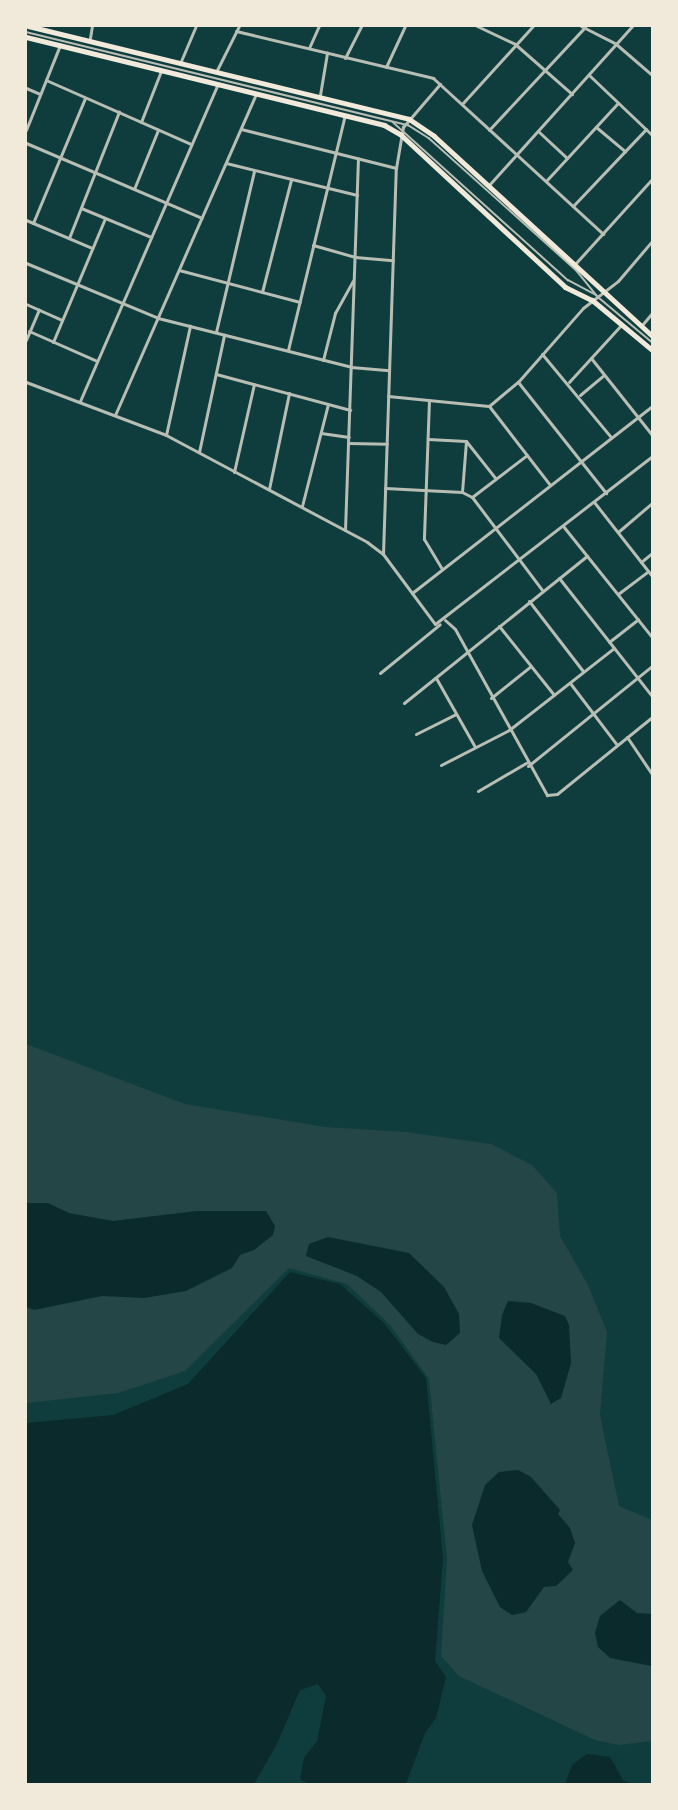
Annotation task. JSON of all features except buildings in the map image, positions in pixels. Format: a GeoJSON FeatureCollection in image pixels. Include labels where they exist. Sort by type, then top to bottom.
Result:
{"type":"FeatureCollection","features":[{"type":"Feature","properties":{"kind":"main road"},"geometry":{"type":"LineString","coordinates":[[28,26],[90,38],[320,95],[407,122],[434,136],[652,336]]}},
{"type":"Feature","properties":{"kind":"main road"},"geometry":{"type":"LineString","coordinates":[[26,37],[160,71],[372,119],[402,132],[554,277],[574,293],[594,298],[652,350]]}},
{"type":"Feature","properties":{"kind":"street"},"geometry":{"type":"LineString","coordinates":[[90,38],[93,26]]}},
{"type":"Feature","properties":{"kind":"street"},"geometry":{"type":"LineString","coordinates":[[180,61],[196,26]]}},
{"type":"Feature","properties":{"kind":"street"},"geometry":{"type":"LineString","coordinates":[[217,70],[239,26]]}},
{"type":"Feature","properties":{"kind":"street"},"geometry":{"type":"LineString","coordinates":[[308,49],[320,26]]}},
{"type":"Feature","properties":{"kind":"street"},"geometry":{"type":"LineString","coordinates":[[345,58],[361,26]]}},
{"type":"Feature","properties":{"kind":"street"},"geometry":{"type":"LineString","coordinates":[[386,67],[405,26]]}},
{"type":"Feature","properties":{"kind":"street"},"geometry":{"type":"LineString","coordinates":[[477,26],[515,44],[572,94]]}},
{"type":"Feature","properties":{"kind":"street"},"geometry":{"type":"LineString","coordinates":[[462,104],[533,26]]}},
{"type":"Feature","properties":{"kind":"street"},"geometry":{"type":"LineString","coordinates":[[489,130],[583,26],[616,44],[652,75]]}},
{"type":"Feature","properties":{"kind":"street"},"geometry":{"type":"LineString","coordinates":[[488,186],[632,26]]}},
{"type":"Feature","properties":{"kind":"street"},"geometry":{"type":"LineString","coordinates":[[236,31],[433,78],[603,234]]}},
{"type":"Feature","properties":{"kind":"street"},"geometry":{"type":"LineString","coordinates":[[26,130],[60,45]]}},
{"type":"Feature","properties":{"kind":"street"},"geometry":{"type":"LineString","coordinates":[[320,95],[327,53]]}},
{"type":"Feature","properties":{"kind":"street"},"geometry":{"type":"LineString","coordinates":[[141,122],[160,71]]}},
{"type":"Feature","properties":{"kind":"street"},"geometry":{"type":"LineString","coordinates":[[589,75],[652,135]]}},
{"type":"Feature","properties":{"kind":"street"},"geometry":{"type":"LineString","coordinates":[[46,80],[191,144]]}},
{"type":"Feature","properties":{"kind":"street"},"geometry":{"type":"LineString","coordinates":[[80,401],[218,84]]}},
{"type":"Feature","properties":{"kind":"street"},"geometry":{"type":"LineString","coordinates":[[383,554],[396,168],[402,132],[407,122],[440,84]]}},
{"type":"Feature","properties":{"kind":"street"},"geometry":{"type":"LineString","coordinates":[[26,88],[40,94]]}},
{"type":"Feature","properties":{"kind":"street"},"geometry":{"type":"LineString","coordinates":[[115,415],[257,92]]}},
{"type":"Feature","properties":{"kind":"street"},"geometry":{"type":"LineString","coordinates":[[33,223],[85,98]]}},
{"type":"Feature","properties":{"kind":"street"},"geometry":{"type":"LineString","coordinates":[[545,181],[618,103]]}},
{"type":"Feature","properties":{"kind":"street"},"geometry":{"type":"LineString","coordinates":[[69,238],[119,112]]}},
{"type":"Feature","properties":{"kind":"street"},"geometry":{"type":"LineString","coordinates":[[288,351],[345,113]]}},
{"type":"Feature","properties":{"kind":"street"},"geometry":{"type":"LineString","coordinates":[[596,127],[625,151]]}},
{"type":"Feature","properties":{"kind":"street"},"geometry":{"type":"LineString","coordinates":[[241,129],[336,151],[396,168]]}},
{"type":"Feature","properties":{"kind":"street"},"geometry":{"type":"LineString","coordinates":[[573,207],[646,129]]}},
{"type":"Feature","properties":{"kind":"street"},"geometry":{"type":"LineString","coordinates":[[134,189],[159,130]]}},
{"type":"Feature","properties":{"kind":"street"},"geometry":{"type":"LineString","coordinates":[[538,132],[567,158]]}},
{"type":"Feature","properties":{"kind":"street"},"geometry":{"type":"LineString","coordinates":[[26,143],[202,218]]}},
{"type":"Feature","properties":{"kind":"street"},"geometry":{"type":"LineString","coordinates":[[345,530],[358,158]]}},
{"type":"Feature","properties":{"kind":"street"},"geometry":{"type":"LineString","coordinates":[[226,163],[357,195]]}},
{"type":"Feature","properties":{"kind":"street"},"geometry":{"type":"LineString","coordinates":[[216,333],[226,282],[254,171]]}},
{"type":"Feature","properties":{"kind":"street"},"geometry":{"type":"LineString","coordinates":[[575,265],[652,179]]}},
{"type":"Feature","properties":{"kind":"street"},"geometry":{"type":"LineString","coordinates":[[262,292],[291,180]]}},
{"type":"Feature","properties":{"kind":"street"},"geometry":{"type":"LineString","coordinates":[[81,208],[151,237]]}},
{"type":"Feature","properties":{"kind":"street"},"geometry":{"type":"LineString","coordinates":[[53,342],[105,218]]}},
{"type":"Feature","properties":{"kind":"street"},"geometry":{"type":"LineString","coordinates":[[26,220],[92,248]]}},
{"type":"Feature","properties":{"kind":"street"},"geometry":{"type":"LineString","coordinates":[[388,396],[489,406],[518,382],[594,298],[604,291],[652,242]]}},
{"type":"Feature","properties":{"kind":"street"},"geometry":{"type":"LineString","coordinates":[[313,245],[355,257],[393,260]]}},
{"type":"Feature","properties":{"kind":"street"},"geometry":{"type":"LineString","coordinates":[[26,263],[158,318],[351,367],[389,370]]}},
{"type":"Feature","properties":{"kind":"street"},"geometry":{"type":"LineString","coordinates":[[179,270],[300,302]]}},
{"type":"Feature","properties":{"kind":"street"},"geometry":{"type":"LineString","coordinates":[[323,360],[335,314],[354,279]]}},
{"type":"Feature","properties":{"kind":"street"},"geometry":{"type":"LineString","coordinates":[[26,304],[62,320]]}},
{"type":"Feature","properties":{"kind":"street"},"geometry":{"type":"LineString","coordinates":[[26,340],[39,310]]}},
{"type":"Feature","properties":{"kind":"street"},"geometry":{"type":"LineString","coordinates":[[641,326],[652,313]]}},
{"type":"Feature","properties":{"kind":"street"},"geometry":{"type":"LineString","coordinates":[[569,382],[622,324]]}},
{"type":"Feature","properties":{"kind":"street"},"geometry":{"type":"LineString","coordinates":[[166,435],[190,326]]}},
{"type":"Feature","properties":{"kind":"street"},"geometry":{"type":"LineString","coordinates":[[29,331],[97,361]]}},
{"type":"Feature","properties":{"kind":"street"},"geometry":{"type":"LineString","coordinates":[[199,452],[224,335]]}},
{"type":"Feature","properties":{"kind":"street"},"geometry":{"type":"LineString","coordinates":[[542,354],[569,382],[611,437]]}},
{"type":"Feature","properties":{"kind":"street"},"geometry":{"type":"LineString","coordinates":[[591,358],[652,435]]}},
{"type":"Feature","properties":{"kind":"street"},"geometry":{"type":"LineString","coordinates":[[216,374],[350,410]]}},
{"type":"Feature","properties":{"kind":"street"},"geometry":{"type":"LineString","coordinates":[[579,396],[604,375]]}},
{"type":"Feature","properties":{"kind":"street"},"geometry":{"type":"LineString","coordinates":[[26,382],[166,435],[345,530],[383,554],[430,621],[440,624]]}},
{"type":"Feature","properties":{"kind":"street"},"geometry":{"type":"LineString","coordinates":[[518,382],[606,493]]}},
{"type":"Feature","properties":{"kind":"street"},"geometry":{"type":"LineString","coordinates":[[234,472],[254,384]]}},
{"type":"Feature","properties":{"kind":"street"},"geometry":{"type":"LineString","coordinates":[[269,489],[289,393]]}},
{"type":"Feature","properties":{"kind":"street"},"geometry":{"type":"LineString","coordinates":[[429,400],[425,542],[442,569]]}},
{"type":"Feature","properties":{"kind":"street"},"geometry":{"type":"LineString","coordinates":[[302,506],[328,404]]}},
{"type":"Feature","properties":{"kind":"street"},"geometry":{"type":"LineString","coordinates":[[411,593],[652,405]]}},
{"type":"Feature","properties":{"kind":"street"},"geometry":{"type":"LineString","coordinates":[[489,406],[550,485]]}},
{"type":"Feature","properties":{"kind":"street"},"geometry":{"type":"LineString","coordinates":[[321,433],[349,437]]}},
{"type":"Feature","properties":{"kind":"street"},"geometry":{"type":"LineString","coordinates":[[428,439],[466,441],[496,478]]}},
{"type":"Feature","properties":{"kind":"street"},"geometry":{"type":"LineString","coordinates":[[462,492],[466,441]]}},
{"type":"Feature","properties":{"kind":"street"},"geometry":{"type":"LineString","coordinates":[[348,443],[387,444]]}},
{"type":"Feature","properties":{"kind":"street"},"geometry":{"type":"LineString","coordinates":[[472,497],[527,455]]}},
{"type":"Feature","properties":{"kind":"street"},"geometry":{"type":"LineString","coordinates":[[380,673],[652,456]]}},
{"type":"Feature","properties":{"kind":"street"},"geometry":{"type":"LineString","coordinates":[[385,488],[462,492],[472,497],[543,591]]}},
{"type":"Feature","properties":{"kind":"street"},"geometry":{"type":"LineString","coordinates":[[594,502],[652,576]]}},
{"type":"Feature","properties":{"kind":"street"},"geometry":{"type":"LineString","coordinates":[[618,532],[652,503]]}},
{"type":"Feature","properties":{"kind":"street"},"geometry":{"type":"LineString","coordinates":[[563,526],[652,637]]}},
{"type":"Feature","properties":{"kind":"street"},"geometry":{"type":"LineString","coordinates":[[641,562],[652,553]]}},
{"type":"Feature","properties":{"kind":"street"},"geometry":{"type":"LineString","coordinates":[[404,704],[587,556]]}},
{"type":"Feature","properties":{"kind":"street"},"geometry":{"type":"LineString","coordinates":[[618,594],[648,571]]}},
{"type":"Feature","properties":{"kind":"street"},"geometry":{"type":"LineString","coordinates":[[559,578],[652,696]]}},
{"type":"Feature","properties":{"kind":"street"},"geometry":{"type":"LineString","coordinates":[[530,601],[584,672]]}},
{"type":"Feature","properties":{"kind":"street"},"geometry":{"type":"LineString","coordinates":[[609,642],[638,619]]}},
{"type":"Feature","properties":{"kind":"street"},"geometry":{"type":"LineString","coordinates":[[445,620],[467,651],[543,793],[553,796],[652,717]]}},
{"type":"Feature","properties":{"kind":"street"},"geometry":{"type":"LineString","coordinates":[[499,626],[554,695]]}},
{"type":"Feature","properties":{"kind":"street"},"geometry":{"type":"LineString","coordinates":[[441,765],[509,730],[614,648]]}},
{"type":"Feature","properties":{"kind":"street"},"geometry":{"type":"LineString","coordinates":[[491,698],[531,666]]}},
{"type":"Feature","properties":{"kind":"street"},"geometry":{"type":"LineString","coordinates":[[478,791],[527,764],[652,666]]}},
{"type":"Feature","properties":{"kind":"street"},"geometry":{"type":"LineString","coordinates":[[436,678],[475,747]]}},
{"type":"Feature","properties":{"kind":"street"},"geometry":{"type":"LineString","coordinates":[[570,683],[616,745]]}},
{"type":"Feature","properties":{"kind":"street"},"geometry":{"type":"LineString","coordinates":[[416,734],[456,714]]}},
{"type":"Feature","properties":{"kind":"street"},"geometry":{"type":"LineString","coordinates":[[627,737],[652,774]]}},
{"type":"Feature","properties":{"kind":"lane"},"geometry":{"type":"LineString","coordinates":[[26,32],[390,120],[407,122],[438,146],[577,272],[594,298],[652,342]]}},
{"type":"Feature","properties":{"kind":"lane"},"geometry":{"type":"LineString","coordinates":[[390,120],[402,132]]}},
{"type":"Feature","properties":{"kind":"shaded area"},"geometry":{"type":"Polygon","coordinates":[[[26,1044],[185,1104],[325,1127],[406,1132],[491,1144],[532,1165],[557,1193],[560,1236],[588,1285],[607,1332],[600,1415],[619,1506],[652,1520],[652,1741],[619,1745],[595,1740],[459,1676],[441,1656],[447,1559],[429,1379],[390,1325],[347,1284],[289,1268],[185,1371],[118,1393],[26,1403],[26,1044]]]}},
{"type":"Feature","properties":{"kind":"shaded area"},"geometry":{"type":"Polygon","coordinates":[[[26,1203],[48,1203],[69,1213],[113,1221],[196,1211],[266,1211],[275,1226],[273,1235],[254,1250],[240,1255],[232,1268],[186,1291],[144,1298],[102,1296],[34,1310],[26,1307],[26,1203]]]}},
{"type":"Feature","properties":{"kind":"shaded area"},"geometry":{"type":"Polygon","coordinates":[[[328,1237],[409,1253],[444,1287],[459,1314],[460,1333],[446,1345],[433,1342],[418,1334],[381,1292],[357,1276],[306,1256],[309,1244],[328,1237]]]}},
{"type":"Feature","properties":{"kind":"shaded area"},"geometry":{"type":"Polygon","coordinates":[[[290,1272],[340,1284],[384,1323],[426,1378],[443,1558],[435,1661],[446,1677],[436,1718],[425,1733],[406,1784],[309,1784],[300,1779],[304,1758],[317,1741],[326,1696],[318,1684],[300,1690],[276,1746],[254,1784],[26,1784],[26,1423],[113,1415],[188,1384],[290,1272]]]}},
{"type":"Feature","properties":{"kind":"shaded area"},"geometry":{"type":"Polygon","coordinates":[[[508,1301],[531,1303],[565,1316],[569,1325],[571,1363],[561,1398],[551,1404],[536,1374],[499,1338],[502,1315],[508,1301]]]}},
{"type":"Feature","properties":{"kind":"shaded area"},"geometry":{"type":"Polygon","coordinates":[[[518,1470],[531,1477],[560,1510],[558,1514],[570,1528],[575,1543],[568,1562],[573,1570],[556,1586],[544,1587],[526,1612],[512,1615],[500,1607],[482,1571],[472,1525],[485,1485],[499,1472],[518,1470]]]}},
{"type":"Feature","properties":{"kind":"shaded area"},"geometry":{"type":"Polygon","coordinates":[[[620,1600],[637,1613],[652,1614],[652,1666],[610,1658],[598,1647],[595,1633],[600,1616],[620,1600]]]}},
{"type":"Feature","properties":{"kind":"shaded area"},"geometry":{"type":"Polygon","coordinates":[[[587,1754],[610,1757],[623,1780],[631,1784],[565,1784],[572,1765],[587,1754]]]}}]}
